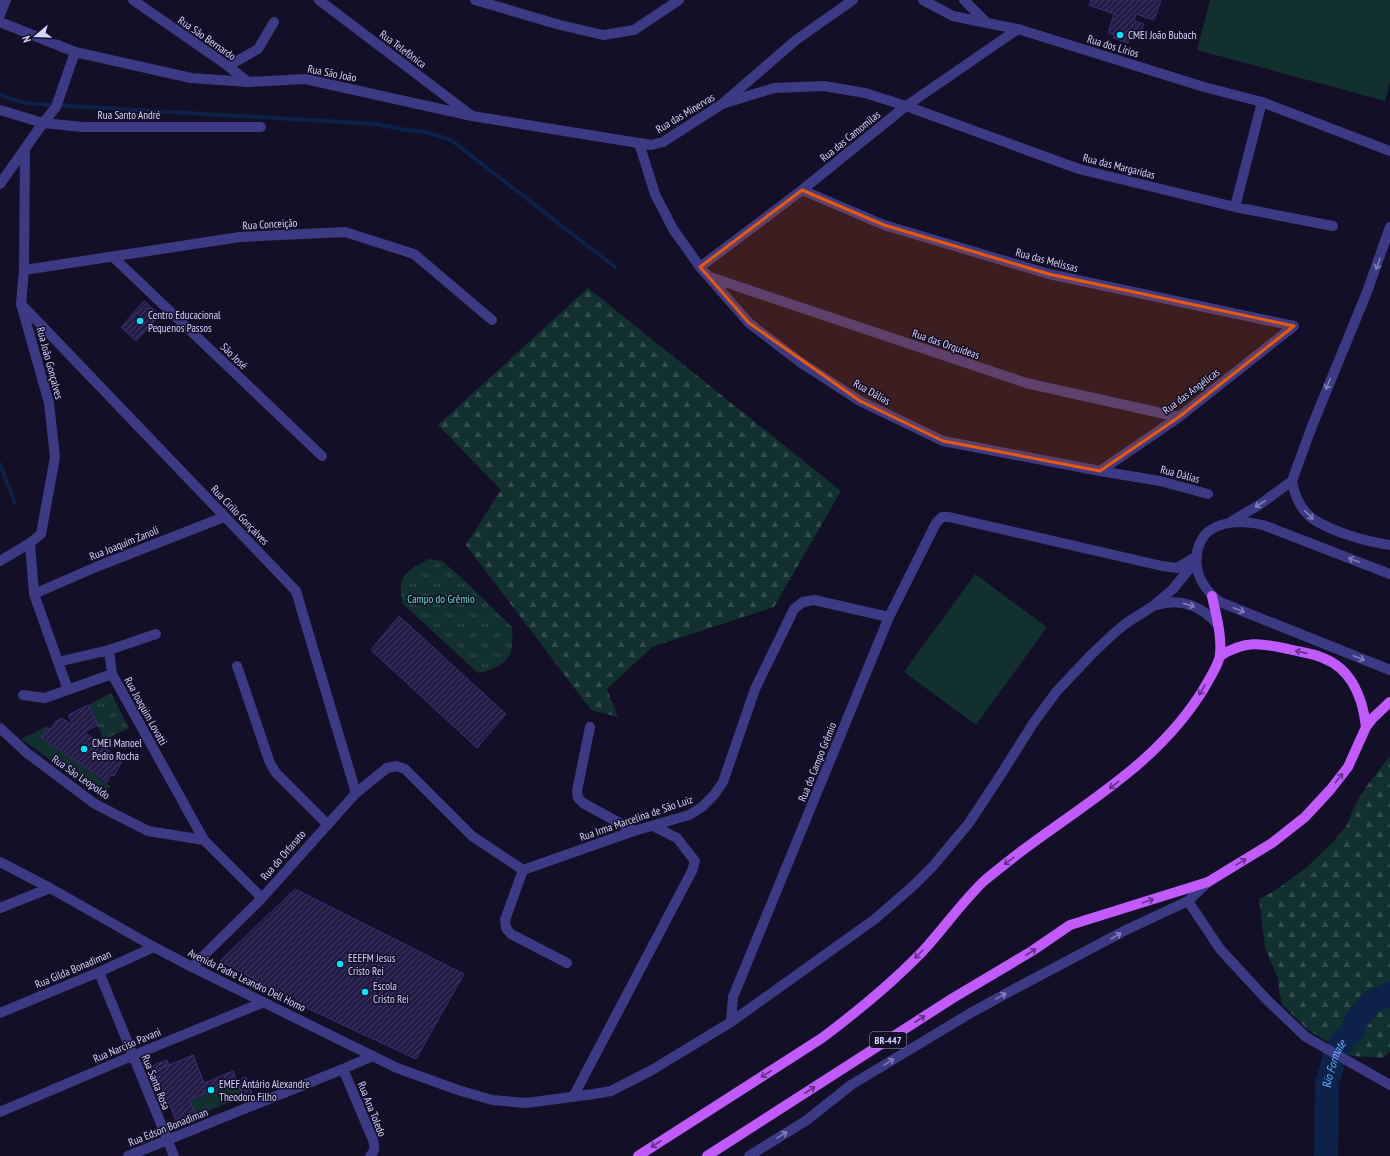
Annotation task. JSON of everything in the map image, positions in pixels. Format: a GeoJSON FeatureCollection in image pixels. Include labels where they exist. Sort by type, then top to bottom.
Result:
{"type":"FeatureCollection","features":[{"type":"Feature","properties":{"kind":"main road"},"geometry":{"type":"LineString","coordinates":[[638,1156],[822,1038],[874,997],[898,975],[945,926],[961,906],[1001,867],[1119,782],[1151,753],[1175,728],[1190,708],[1212,675],[1220,656],[1218,625],[1212,596]]}},
{"type":"Feature","properties":{"kind":"main road"},"geometry":{"type":"LineString","coordinates":[[1220,656],[1236,647],[1255,643],[1266,644],[1325,658],[1340,668],[1352,683],[1361,701],[1366,727]]}},
{"type":"Feature","properties":{"kind":"main road"},"geometry":{"type":"LineString","coordinates":[[1208,882],[1272,843],[1305,818],[1348,767],[1366,727],[1390,702]]}},
{"type":"Feature","properties":{"kind":"main road","name":"BR-447"},"geometry":{"type":"LineString","coordinates":[[707,1156],[953,998],[1032,951],[1070,925],[1208,882]]}},
{"type":"Feature","properties":{"kind":"street"},"geometry":{"type":"LineString","coordinates":[[0,15],[6,0]]}},
{"type":"Feature","properties":{"kind":"street","name":"Rua São Bernardo"},"geometry":{"type":"LineString","coordinates":[[134,0],[147,4],[248,82]]}},
{"type":"Feature","properties":{"kind":"street","name":"Rua Telefônica"},"geometry":{"type":"LineString","coordinates":[[319,0],[472,116]]}},
{"type":"Feature","properties":{"kind":"street"},"geometry":{"type":"LineString","coordinates":[[475,0],[560,25],[603,35],[634,30],[680,0]]}},
{"type":"Feature","properties":{"kind":"street"},"geometry":{"type":"LineString","coordinates":[[722,104],[796,40],[853,0]]}},
{"type":"Feature","properties":{"kind":"street","name":"Rua dos Lírios"},"geometry":{"type":"LineString","coordinates":[[924,0],[953,16],[1018,29],[1204,87],[1262,102],[1390,150]]}},
{"type":"Feature","properties":{"kind":"street"},"geometry":{"type":"LineString","coordinates":[[964,0],[987,23]]}},
{"type":"Feature","properties":{"kind":"street","name":"Rua São João"},"geometry":{"type":"LineString","coordinates":[[0,22],[75,52],[191,78],[248,82],[305,79],[472,116],[639,143]]}},
{"type":"Feature","properties":{"kind":"street"},"geometry":{"type":"LineString","coordinates":[[228,66],[258,49],[274,22]]}},
{"type":"Feature","properties":{"kind":"street","name":"Rua das Camomilas"},"geometry":{"type":"LineString","coordinates":[[700,267],[802,190],[906,106],[1018,29]]}},
{"type":"Feature","properties":{"kind":"street"},"geometry":{"type":"LineString","coordinates":[[0,184],[56,107],[75,52]]}},
{"type":"Feature","properties":{"kind":"street","name":"Rua das Minervas"},"geometry":{"type":"LineString","coordinates":[[639,143],[651,145],[663,142],[722,104],[774,88],[824,86],[865,93],[906,106]]}},
{"type":"Feature","properties":{"kind":"street"},"geometry":{"type":"LineString","coordinates":[[1235,207],[1262,102]]}},
{"type":"Feature","properties":{"kind":"street","name":"Rua das Margaridas"},"geometry":{"type":"LineString","coordinates":[[906,106],[1079,169],[1235,207],[1333,226]]}},
{"type":"Feature","properties":{"kind":"street","name":"Rua Santo André"},"geometry":{"type":"LineString","coordinates":[[0,110],[43,123],[83,127],[261,127]]}},
{"type":"Feature","properties":{"kind":"street","name":"Rua Dálias"},"geometry":{"type":"LineString","coordinates":[[639,143],[655,194],[673,229],[700,267],[749,323],[800,362],[867,404],[943,441],[1160,481],[1208,494]]}},
{"type":"Feature","properties":{"kind":"street","name":"Rua João Gonçalves"},"geometry":{"type":"LineString","coordinates":[[0,561],[30,544],[41,534],[55,457],[48,403],[21,304],[24,270],[26,148]]}},
{"type":"Feature","properties":{"kind":"street","name":"Rua das Melissas"},"geometry":{"type":"LineString","coordinates":[[802,190],[884,225],[1049,274],[1294,326]]}},
{"type":"Feature","properties":{"kind":"street"},"geometry":{"type":"LineString","coordinates":[[1390,227],[1368,292],[1330,380],[1292,481],[1294,490],[1306,514],[1319,524],[1351,536],[1390,545]]}},
{"type":"Feature","properties":{"kind":"street","name":"Rua Conceição"},"geometry":{"type":"LineString","coordinates":[[24,270],[240,237],[345,232],[414,254],[492,320]]}},
{"type":"Feature","properties":{"kind":"street","name":"São José"},"geometry":{"type":"LineString","coordinates":[[113,257],[322,456]]}},
{"type":"Feature","properties":{"kind":"street","name":"Rua das Orquídeas"},"geometry":{"type":"LineString","coordinates":[[710,277],[1026,383],[1179,417]]}},
{"type":"Feature","properties":{"kind":"street","name":"Rua Cirilo Gonçalves"},"geometry":{"type":"LineString","coordinates":[[21,304],[296,591],[356,793]]}},
{"type":"Feature","properties":{"kind":"street","name":"Rua das Angélicas"},"geometry":{"type":"LineString","coordinates":[[1100,471],[1179,417],[1294,326]]}},
{"type":"Feature","properties":{"kind":"street"},"geometry":{"type":"LineString","coordinates":[[1292,481],[1245,514],[1215,528],[1204,536],[1200,542],[1197,556],[1200,580],[1212,596],[1220,602],[1390,670]]}},
{"type":"Feature","properties":{"kind":"street","name":"Rua Joaquim Zanoli"},"geometry":{"type":"LineString","coordinates":[[34,594],[103,564],[224,516]]}},
{"type":"Feature","properties":{"kind":"street","name":"Rua do Campo Grêmio"},"geometry":{"type":"LineString","coordinates":[[731,1022],[733,997],[889,618],[936,523],[942,517],[949,517],[1162,566],[1177,568],[1197,556]]}},
{"type":"Feature","properties":{"kind":"street"},"geometry":{"type":"LineString","coordinates":[[1215,528],[1232,523],[1243,522],[1263,525],[1390,574]]}},
{"type":"Feature","properties":{"kind":"street"},"geometry":{"type":"LineString","coordinates":[[30,544],[34,594],[68,690]]}},
{"type":"Feature","properties":{"kind":"street"},"geometry":{"type":"LineString","coordinates":[[1154,606],[1182,579],[1197,556]]}},
{"type":"Feature","properties":{"kind":"street","name":"Rua Irma Marcelina de São Luiz"},"geometry":{"type":"LineString","coordinates":[[523,870],[689,815],[702,807],[714,795],[723,782],[755,690],[794,609],[803,602],[814,600],[889,618]]}},
{"type":"Feature","properties":{"kind":"street"},"geometry":{"type":"LineString","coordinates":[[1154,606],[1172,602],[1191,605],[1206,613],[1218,625]]}},
{"type":"Feature","properties":{"kind":"street","name":"Avenida Padre Leandro Dell Homo"},"geometry":{"type":"LineString","coordinates":[[0,862],[192,967],[397,1068],[458,1090],[492,1100],[526,1103],[611,1091],[652,1070],[731,1022],[875,919],[913,886],[933,866],[969,823],[1034,722],[1057,691],[1112,635],[1134,618],[1154,606]]}},
{"type":"Feature","properties":{"kind":"street"},"geometry":{"type":"LineString","coordinates":[[58,662],[109,650],[156,634]]}},
{"type":"Feature","properties":{"kind":"street"},"geometry":{"type":"LineString","coordinates":[[109,650],[112,674]]}},
{"type":"Feature","properties":{"kind":"street"},"geometry":{"type":"LineString","coordinates":[[237,666],[270,763],[276,773],[327,824]]}},
{"type":"Feature","properties":{"kind":"street","name":"Rua Joaquim Lovatti"},"geometry":{"type":"LineString","coordinates":[[23,695],[45,698],[112,674],[204,840],[262,898]]}},
{"type":"Feature","properties":{"kind":"street"},"geometry":{"type":"LineString","coordinates":[[590,726],[576,792],[578,798],[583,803],[634,832]]}},
{"type":"Feature","properties":{"kind":"street","name":"Rua São Leopoldo"},"geometry":{"type":"LineString","coordinates":[[0,728],[27,753],[95,804],[148,831],[204,840]]}},
{"type":"Feature","properties":{"kind":"street","name":"Rua do Orfanato"},"geometry":{"type":"LineString","coordinates":[[192,967],[262,898],[356,793],[387,768],[396,766],[405,769],[472,836],[523,870]]}},
{"type":"Feature","properties":{"kind":"street"},"geometry":{"type":"LineString","coordinates":[[574,1097],[692,871],[695,861],[677,838],[653,826]]}},
{"type":"Feature","properties":{"kind":"street"},"geometry":{"type":"LineString","coordinates":[[523,870],[504,920],[506,928],[511,934],[567,963]]}},
{"type":"Feature","properties":{"kind":"street"},"geometry":{"type":"LineString","coordinates":[[749,1156],[807,1120],[851,1085],[969,1014],[1126,930],[1188,901],[1208,882]]}},
{"type":"Feature","properties":{"kind":"street"},"geometry":{"type":"LineString","coordinates":[[0,908],[50,888]]}},
{"type":"Feature","properties":{"kind":"street"},"geometry":{"type":"LineString","coordinates":[[1188,901],[1220,950],[1267,1000],[1306,1037],[1390,1085]]}},
{"type":"Feature","properties":{"kind":"street","name":"Rua Gilda Bonadiman"},"geometry":{"type":"LineString","coordinates":[[0,1013],[99,972],[154,947]]}},
{"type":"Feature","properties":{"kind":"street","name":"Rua Santa Rosa"},"geometry":{"type":"LineString","coordinates":[[99,972],[174,1156]]}},
{"type":"Feature","properties":{"kind":"street","name":"Rua Narciso Pavani"},"geometry":{"type":"LineString","coordinates":[[0,1112],[264,1002]]}},
{"type":"Feature","properties":{"kind":"street","name":"Rua Edson Bonadiman"},"geometry":{"type":"LineString","coordinates":[[128,1156],[373,1056]]}},
{"type":"Feature","properties":{"kind":"street","name":"Rua Ana Toledo"},"geometry":{"type":"LineString","coordinates":[[343,1069],[373,1140],[375,1148],[370,1156]]}},
{"type":"Feature","properties":{"kind":"highlighted area"},"geometry":{"type":"Polygon","coordinates":[[[802,190],[884,225],[1049,274],[1294,326],[1179,417],[1100,471],[943,441],[860,401],[749,323],[700,267],[802,190]]]}},
{"type":"Feature","properties":{"kind":"green space"},"geometry":{"type":"Polygon","coordinates":[[[1210,0],[1390,0],[1390,81],[1385,101],[1197,50],[1210,0]]]}},
{"type":"Feature","properties":{"kind":"green space"},"geometry":{"type":"Polygon","coordinates":[[[588,288],[841,491],[774,607],[652,647],[607,689],[618,717],[591,710],[466,545],[501,490],[438,425],[588,288]]]}},
{"type":"Feature","properties":{"kind":"green space","name":"Campo do Grêmio"},"geometry":{"type":"Polygon","coordinates":[[[429,559],[442,561],[465,581],[512,627],[511,652],[500,665],[478,673],[403,604],[401,595],[402,581],[409,571],[429,559]]]}},
{"type":"Feature","properties":{"kind":"green space"},"geometry":{"type":"Polygon","coordinates":[[[975,574],[1047,627],[976,725],[904,672],[975,574]]]}},
{"type":"Feature","properties":{"kind":"green space"},"geometry":{"type":"Polygon","coordinates":[[[111,693],[129,728],[104,740],[88,705],[111,693]]]}},
{"type":"Feature","properties":{"kind":"green space"},"geometry":{"type":"Polygon","coordinates":[[[47,726],[48,728],[41,737],[111,786],[102,796],[21,739],[47,726]]]}},
{"type":"Feature","properties":{"kind":"green space"},"geometry":{"type":"Polygon","coordinates":[[[1390,756],[1390,1052],[1383,1058],[1352,1056],[1308,1030],[1283,1005],[1280,996],[1278,979],[1265,947],[1259,899],[1276,890],[1307,867],[1335,840],[1347,825],[1355,805],[1366,787],[1390,756]]]}},
{"type":"Feature","properties":{"kind":"green space"},"geometry":{"type":"Polygon","coordinates":[[[237,1081],[243,1097],[196,1116],[189,1100],[237,1081]]]}},
{"type":"Feature","properties":{"kind":"building"},"geometry":{"type":"Polygon","coordinates":[[[1091,0],[1161,0],[1154,20],[1136,14],[1134,21],[1144,24],[1139,38],[1135,36],[1134,39],[1130,38],[1128,43],[1113,38],[1115,35],[1108,33],[1114,14],[1117,15],[1089,5],[1091,0]]]}},
{"type":"Feature","properties":{"kind":"building","name":"Centro Educacional Pequenos Passos"},"geometry":{"type":"Polygon","coordinates":[[[144,301],[160,315],[136,341],[121,327],[144,301]]]}},
{"type":"Feature","properties":{"kind":"building"},"geometry":{"type":"Polygon","coordinates":[[[399,616],[506,714],[477,748],[371,650],[399,616]]]}},
{"type":"Feature","properties":{"kind":"building"},"geometry":{"type":"Polygon","coordinates":[[[88,705],[98,725],[84,732],[122,761],[114,776],[111,775],[107,782],[41,737],[48,728],[51,729],[56,721],[62,718],[74,726],[68,715],[88,705]]]}},
{"type":"Feature","properties":{"kind":"building","name":"Escola Cristo Rei"},"geometry":{"type":"Polygon","coordinates":[[[295,889],[464,974],[416,1059],[309,1009],[220,961],[295,889]]]}},
{"type":"Feature","properties":{"kind":"building","name":"EMEF Antário Alexandre Theodoro Filho"},"geometry":{"type":"Polygon","coordinates":[[[193,1055],[204,1083],[233,1071],[237,1081],[189,1100],[196,1116],[177,1124],[169,1103],[167,1103],[156,1073],[159,1069],[193,1055]]]}},
{"type":"Feature","properties":{"kind":"building"},"geometry":{"type":"Polygon","coordinates":[[[167,1060],[169,1065],[159,1069],[156,1073],[160,1084],[155,1085],[150,1073],[152,1068],[154,1065],[167,1060]]]}},
{"type":"Feature","properties":{"kind":"building"},"geometry":{"type":"Polygon","coordinates":[[[246,1077],[252,1093],[243,1097],[237,1081],[246,1077]]]}},
{"type":"Feature","properties":{"kind":"waterway"},"geometry":{"type":"LineString","coordinates":[[0,95],[17,101],[35,104],[376,124],[426,132],[451,140],[615,267]]}},
{"type":"Feature","properties":{"kind":"waterway"},"geometry":{"type":"LineString","coordinates":[[0,464],[15,503]]}},
{"type":"Feature","properties":{"kind":"waterway","name":"Rio Formate"},"geometry":{"type":"LineString","coordinates":[[1326,1156],[1327,1083],[1336,1053],[1341,1044],[1352,1031],[1356,1021],[1370,1003],[1390,994]]}},
{"type":"Feature","properties":{"kind":"place","name":"CMEI João Bubach"},"geometry":{"type":"Point","coordinates":[1120,35]}},
{"type":"Feature","properties":{"kind":"place","name":"Centro Educacional Pequenos Passos"},"geometry":{"type":"Point","coordinates":[140,321]}},
{"type":"Feature","properties":{"kind":"place","name":"CMEI Manoel Pedro Rocha"},"geometry":{"type":"Point","coordinates":[84,749]}},
{"type":"Feature","properties":{"kind":"place","name":"EEEFM Jesus Cristo Rei"},"geometry":{"type":"Point","coordinates":[340,964]}},
{"type":"Feature","properties":{"kind":"place","name":"Escola Cristo Rei"},"geometry":{"type":"Point","coordinates":[365,992]}},
{"type":"Feature","properties":{"kind":"place","name":"EMEF Antário Alexandre Theodoro Filho"},"geometry":{"type":"Point","coordinates":[211,1090]}}]}
